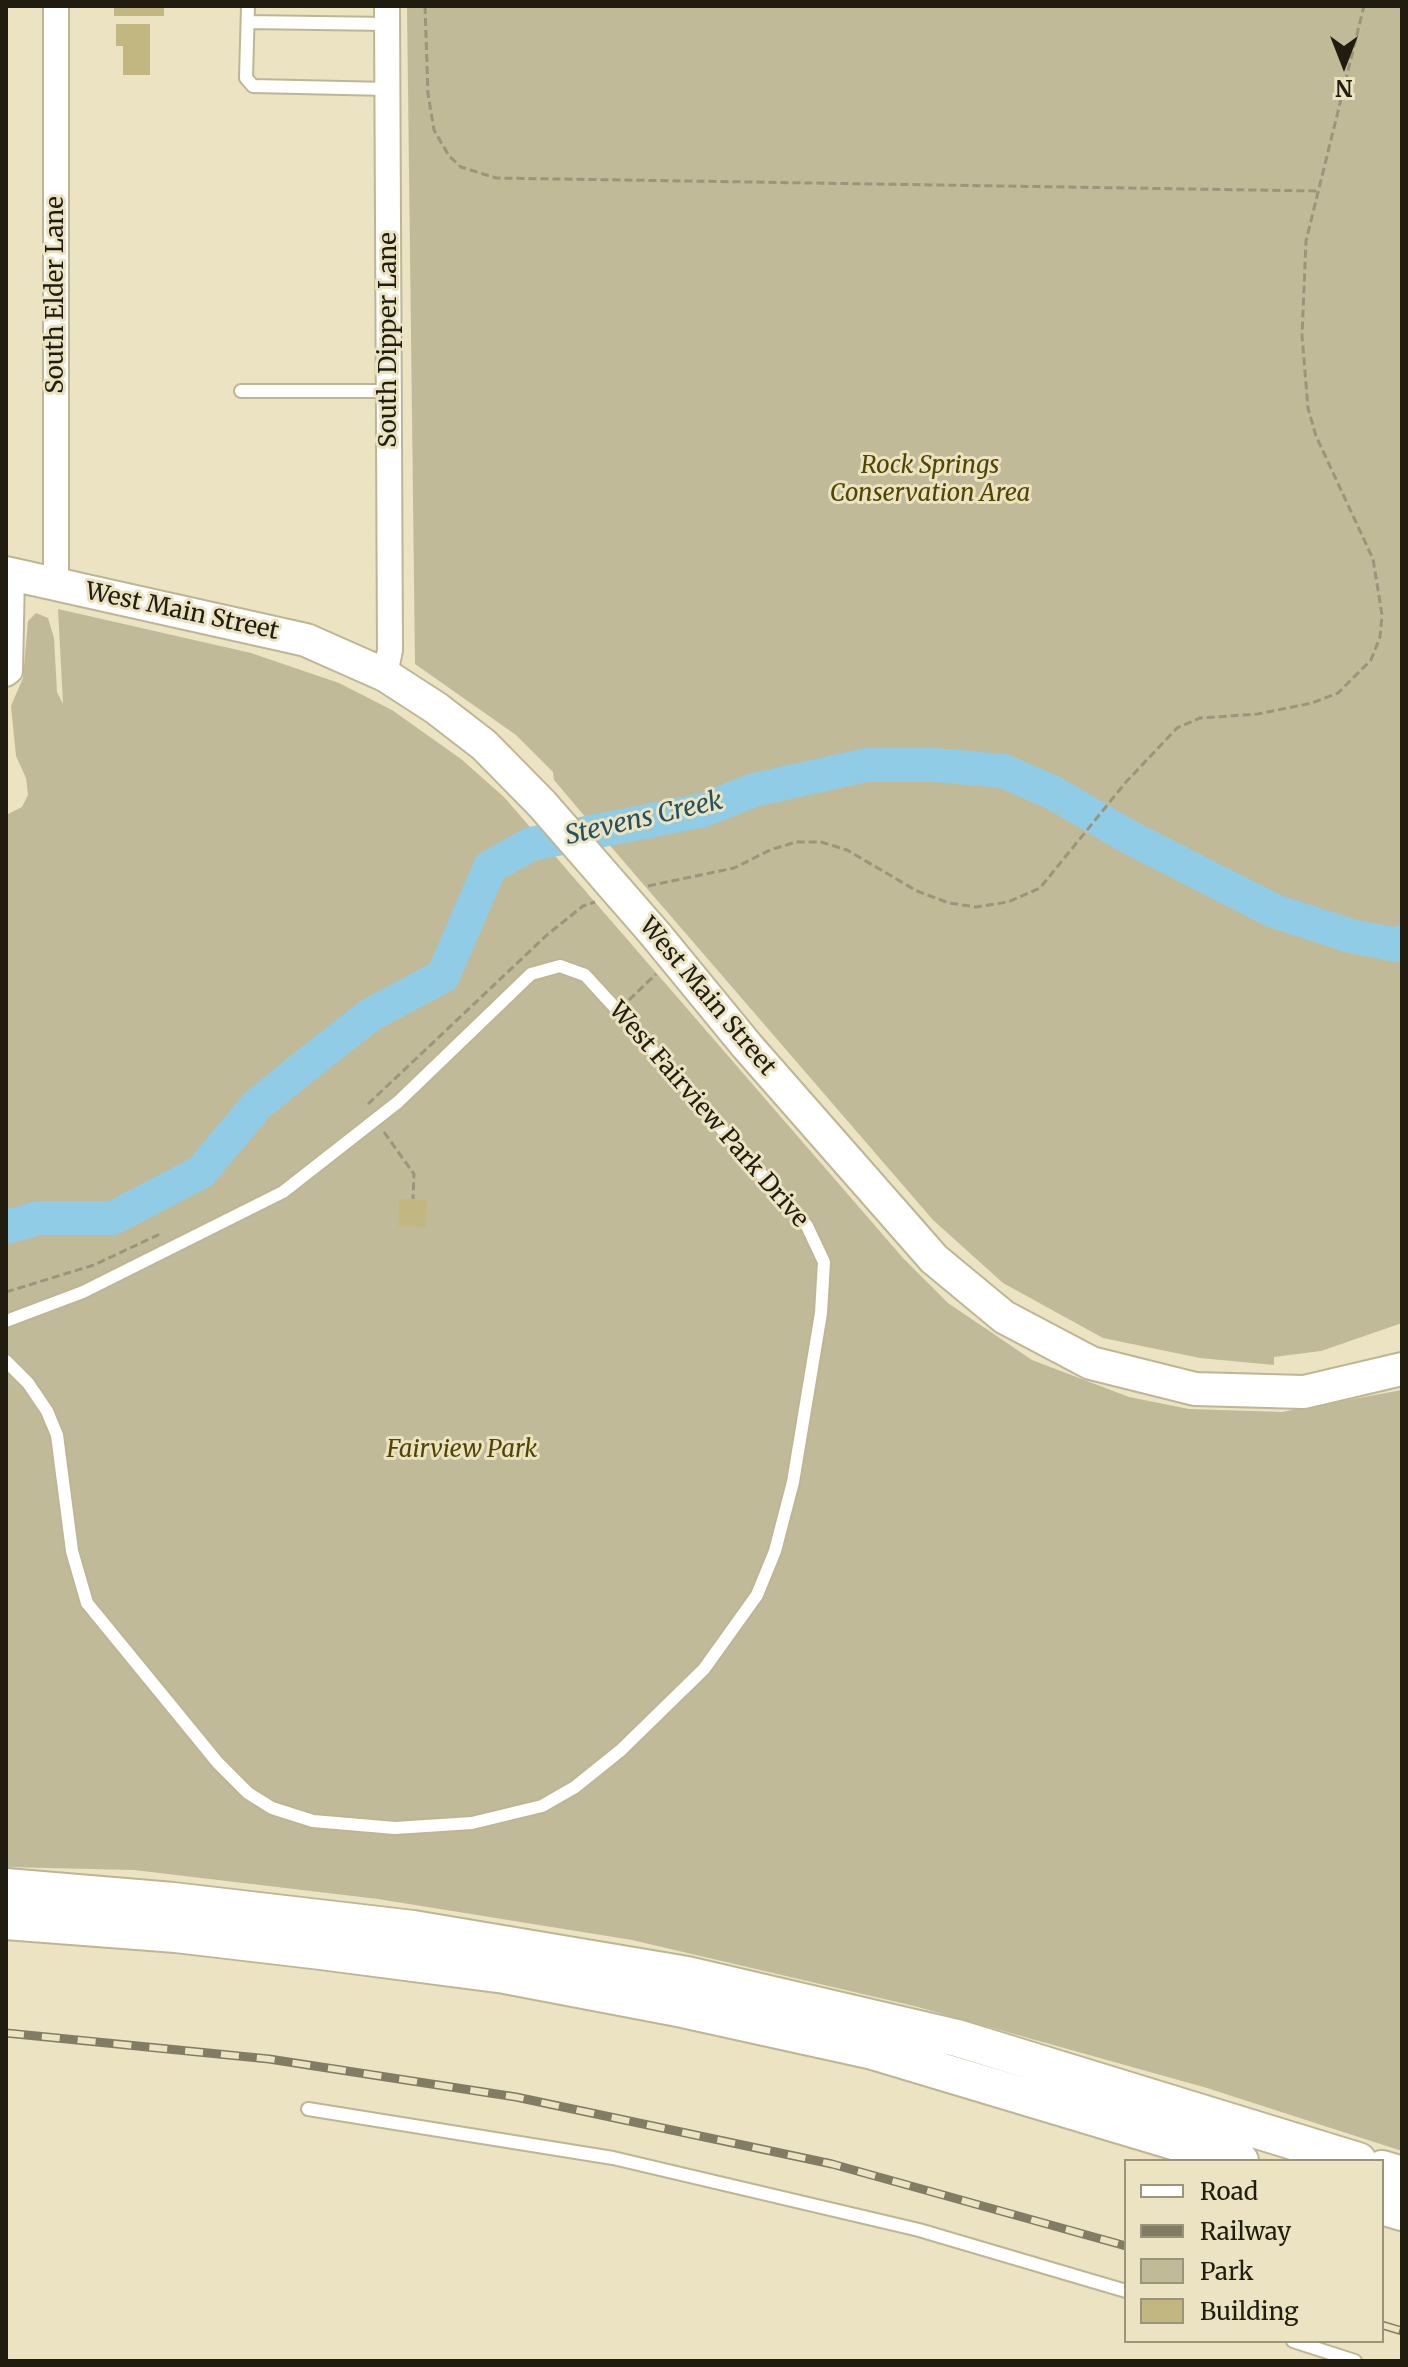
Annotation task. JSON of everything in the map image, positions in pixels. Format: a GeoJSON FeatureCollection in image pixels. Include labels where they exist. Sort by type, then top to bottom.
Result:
{"type":"FeatureCollection","features":[{"type":"Feature","properties":{"kind":"main road"},"geometry":{"type":"LineString","coordinates":[[6,1887],[173,1901],[413,1929],[687,1975],[957,2038],[1145,2093],[1352,2159]]}},
{"type":"Feature","properties":{"kind":"main road"},"geometry":{"type":"LineString","coordinates":[[6,1921],[176,1934],[321,1951],[505,1975],[658,2004],[873,2051],[1233,2159]]}},
{"type":"Feature","properties":{"kind":"street","name":"South Elder Lane"},"geometry":{"type":"LineString","coordinates":[[56,6],[56,584]]}},
{"type":"Feature","properties":{"kind":"street","name":"South Dipper Lane"},"geometry":{"type":"LineString","coordinates":[[385,675],[390,650],[387,15]]}},
{"type":"Feature","properties":{"kind":"street","name":"West Main Street"},"geometry":{"type":"LineString","coordinates":[[9,574],[306,640],[385,675],[436,708],[484,745],[542,804],[747,1046],[934,1259],[1004,1317],[1091,1363],[1195,1389],[1304,1392],[1402,1369]]}},
{"type":"Feature","properties":{"kind":"street"},"geometry":{"type":"LineString","coordinates":[[6,674],[10,671],[9,574]]}},
{"type":"Feature","properties":{"kind":"lane"},"geometry":{"type":"LineString","coordinates":[[248,6],[246,78],[253,86],[388,89]]}},
{"type":"Feature","properties":{"kind":"lane"},"geometry":{"type":"LineString","coordinates":[[248,22],[387,15]]}},
{"type":"Feature","properties":{"kind":"lane"},"geometry":{"type":"LineString","coordinates":[[241,391],[389,391]]}},
{"type":"Feature","properties":{"kind":"lane","name":"West Fairview Park Drive"},"geometry":{"type":"LineString","coordinates":[[6,1321],[83,1292],[283,1192],[376,1121],[531,974],[545,967],[574,969],[585,975],[807,1226],[824,1262],[824,1285],[793,1482],[775,1551],[757,1595],[704,1669],[621,1750],[542,1806],[472,1823],[395,1828],[313,1821],[272,1808],[248,1793],[218,1763],[87,1603],[72,1551],[57,1435],[47,1411],[28,1383],[6,1361]]}},
{"type":"Feature","properties":{"kind":"lane"},"geometry":{"type":"LineString","coordinates":[[308,2109],[613,2158],[919,2230],[1124,2290]]}},
{"type":"Feature","properties":{"kind":"lane"},"geometry":{"type":"LineString","coordinates":[[1299,2343],[1355,2361]]}},
{"type":"Feature","properties":{"kind":"path"},"geometry":{"type":"LineString","coordinates":[[425,6],[428,94],[434,130],[449,156],[461,167],[487,176],[1318,191]]}},
{"type":"Feature","properties":{"kind":"path"},"geometry":{"type":"LineString","coordinates":[[637,887],[664,885],[734,868],[770,850],[796,842],[821,842],[847,850],[917,891],[949,903],[976,907],[1008,902],[1040,888],[1126,782],[1177,728],[1200,718],[1258,714],[1312,703],[1338,693],[1371,660],[1380,637],[1382,615],[1373,559],[1323,458],[1308,408],[1302,283],[1318,191],[1364,6]]}},
{"type":"Feature","properties":{"kind":"path"},"geometry":{"type":"LineString","coordinates":[[359,1112],[548,934],[583,906],[597,901]]}},
{"type":"Feature","properties":{"kind":"path"},"geometry":{"type":"LineString","coordinates":[[618,1011],[658,972]]}},
{"type":"Feature","properties":{"kind":"path"},"geometry":{"type":"LineString","coordinates":[[376,1121],[414,1174],[413,1199]]}},
{"type":"Feature","properties":{"kind":"path"},"geometry":{"type":"LineString","coordinates":[[6,1292],[94,1265],[163,1232]]}},
{"type":"Feature","properties":{"kind":"green space","name":"Rock Springs Conservation Area"},"geometry":{"type":"Polygon","coordinates":[[[407,6],[1402,6],[1402,1323],[1321,1351],[1274,1357],[1274,1365],[1200,1358],[1103,1338],[1003,1283],[933,1220],[581,812],[554,780],[553,772],[516,735],[415,664],[407,6]]]}},
{"type":"Feature","properties":{"kind":"green space","name":"Fairview Park"},"geometry":{"type":"Polygon","coordinates":[[[58,609],[251,653],[339,683],[392,710],[461,759],[504,797],[903,1258],[948,1303],[1032,1360],[1129,1397],[1189,1409],[1282,1412],[1402,1390],[1402,2151],[1207,2088],[914,2006],[632,1940],[378,1899],[134,1870],[6,1867],[6,815],[22,807],[28,795],[26,778],[16,756],[11,706],[23,678],[28,621],[36,613],[48,618],[54,638],[57,692],[63,704],[58,609]]]}},
{"type":"Feature","properties":{"kind":"building"},"geometry":{"type":"Polygon","coordinates":[[[114,6],[164,6],[164,16],[114,16],[114,6]]]}},
{"type":"Feature","properties":{"kind":"building"},"geometry":{"type":"Polygon","coordinates":[[[116,24],[150,24],[150,75],[123,75],[123,46],[116,46],[116,24]]]}},
{"type":"Feature","properties":{"kind":"building"},"geometry":{"type":"Polygon","coordinates":[[[399,1199],[427,1200],[426,1227],[398,1226],[399,1199]]]}},
{"type":"Feature","properties":{"kind":"waterway","name":"Stevens Creek"},"geometry":{"type":"LineString","coordinates":[[6,1227],[39,1218],[113,1218],[201,1172],[257,1105],[305,1066],[370,1015],[443,976],[490,867],[531,844],[704,810],[754,790],[866,765],[935,765],[1003,771],[1052,792],[1129,837],[1274,911],[1351,936],[1397,945],[1402,942]]}},
{"type":"Feature","properties":{"kind":"railway"},"geometry":{"type":"LineString","coordinates":[[6,2033],[269,2059],[516,2097],[832,2164],[1124,2245]]}},
{"type":"Feature","properties":{"kind":"railway"},"geometry":{"type":"LineString","coordinates":[[1384,2326],[1402,2331]]}}]}
